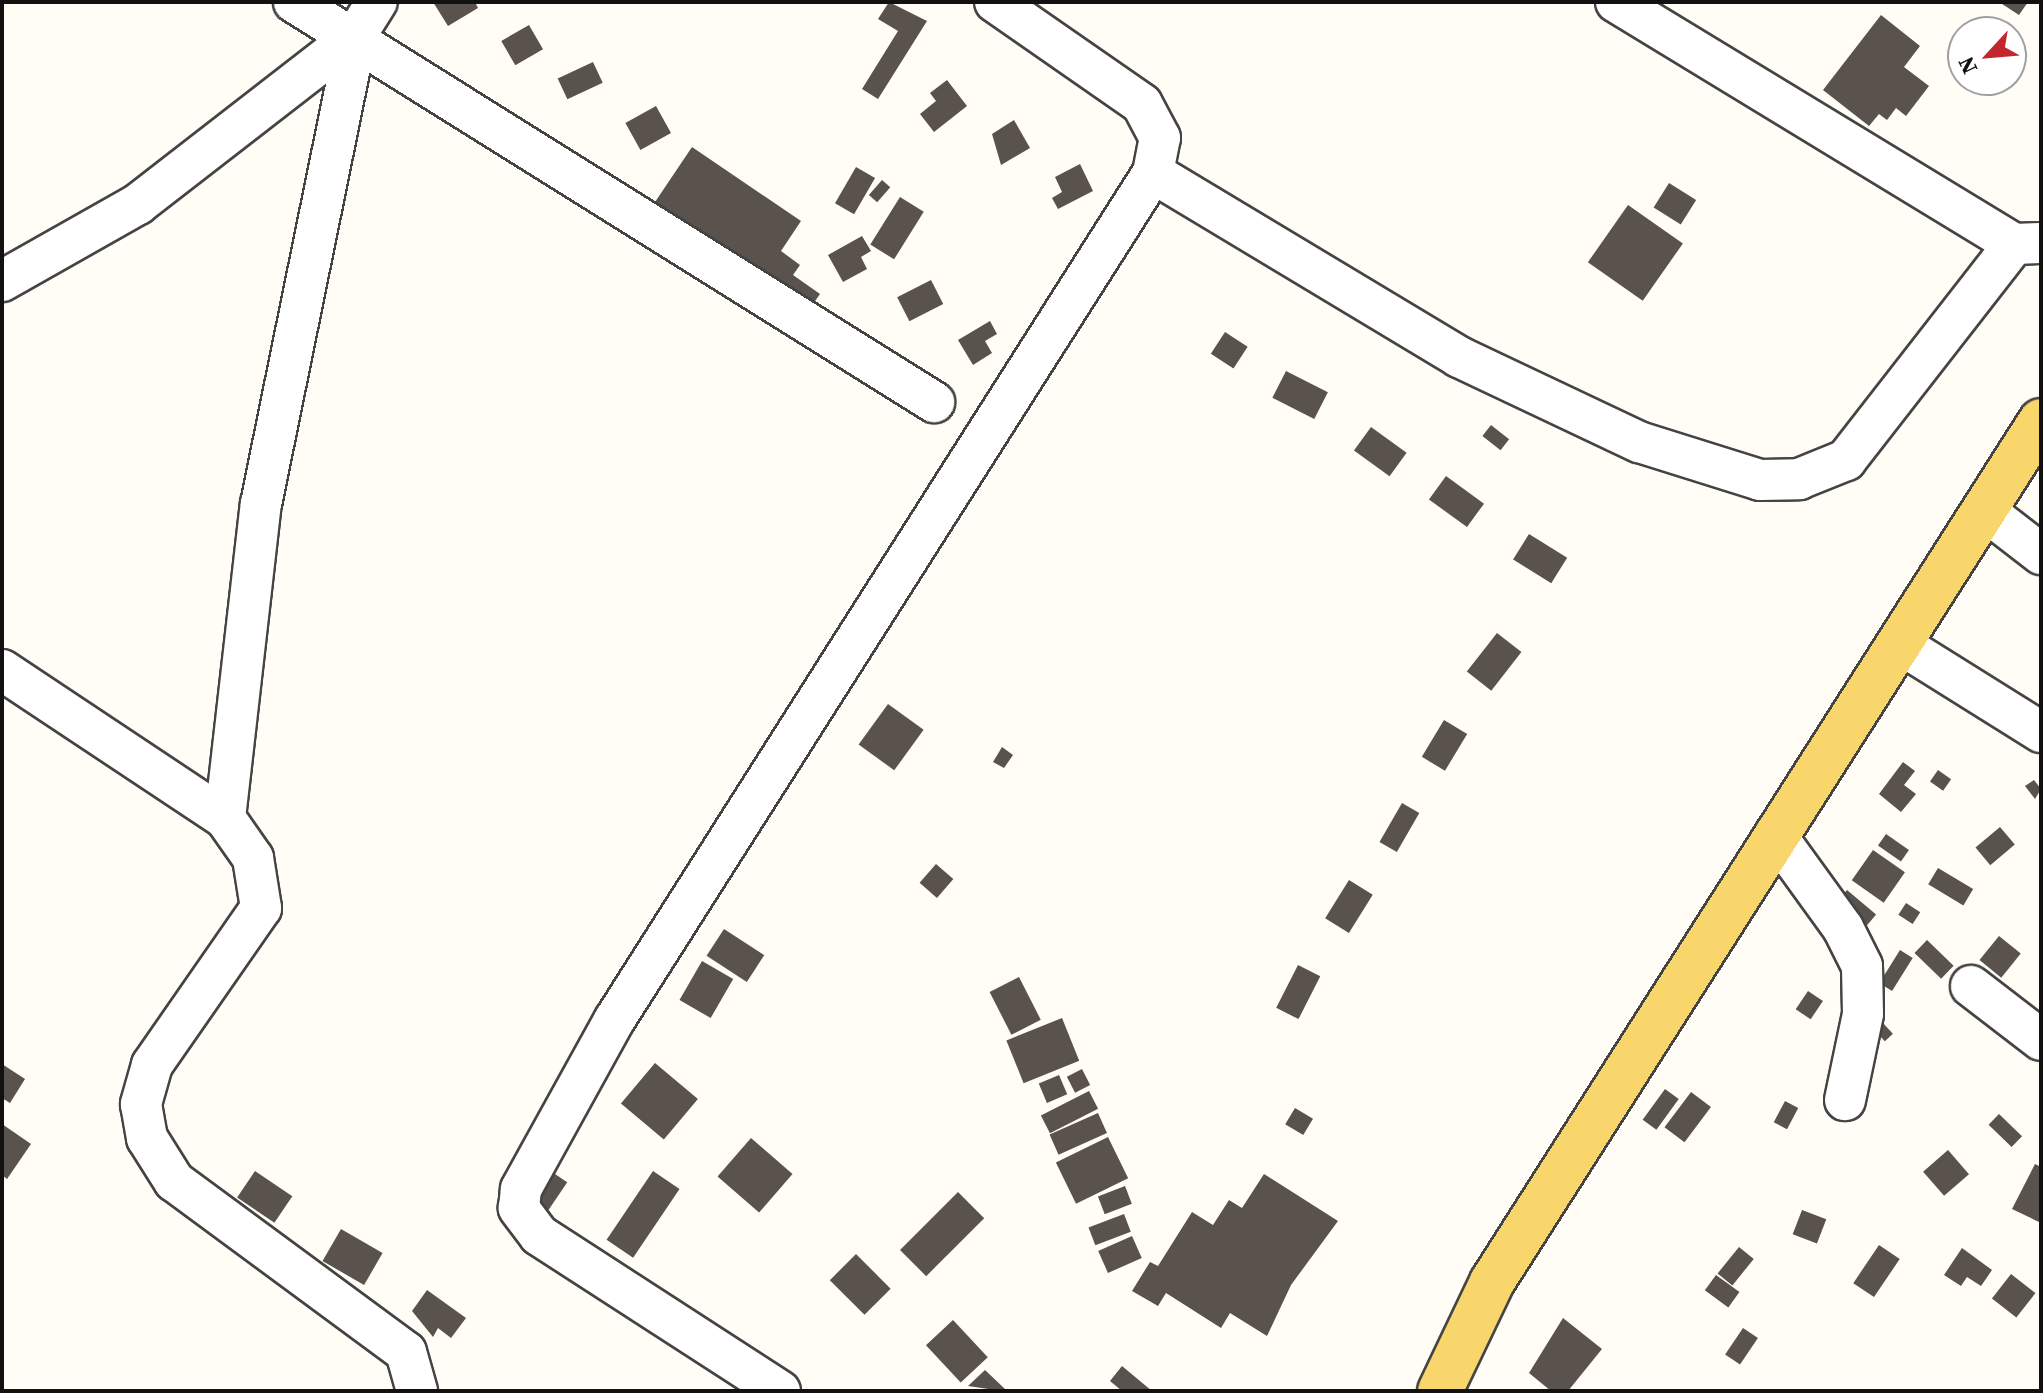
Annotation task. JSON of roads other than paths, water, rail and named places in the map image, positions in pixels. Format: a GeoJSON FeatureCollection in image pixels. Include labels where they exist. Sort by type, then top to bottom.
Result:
{"type":"FeatureCollection","features":[{"type":"Feature","properties":{"kind":"main road"},"geometry":{"type":"LineString","coordinates":[[1440,1391],[1492,1282],[2041,421]]}},
{"type":"Feature","properties":{"kind":"street"},"geometry":{"type":"LineString","coordinates":[[294,2],[356,35],[934,402]]}},
{"type":"Feature","properties":{"kind":"street"},"geometry":{"type":"LineString","coordinates":[[2,281],[138,204],[356,35],[377,2]]}},
{"type":"Feature","properties":{"kind":"street"},"geometry":{"type":"LineString","coordinates":[[780,1391],[539,1235],[519,1208],[521,1189],[615,1019],[1153,173],[1160,138],[1142,104],[995,2]]}},
{"type":"Feature","properties":{"kind":"street"},"geometry":{"type":"LineString","coordinates":[[1153,173],[1459,357],[1639,442],[1760,480],[1799,479],[1846,460],[2028,243],[1616,2]]}},
{"type":"Feature","properties":{"kind":"street"},"geometry":{"type":"LineString","coordinates":[[225,818],[261,504],[356,35]]}},
{"type":"Feature","properties":{"kind":"street"},"geometry":{"type":"LineString","coordinates":[[1984,510],[2041,554]]}},
{"type":"Feature","properties":{"kind":"street"},"geometry":{"type":"LineString","coordinates":[[1900,644],[2041,732]]}},
{"type":"Feature","properties":{"kind":"street"},"geometry":{"type":"LineString","coordinates":[[2,670],[225,818],[253,858],[261,908],[152,1065],[141,1104],[147,1138],[174,1181],[406,1352],[417,1391]]}},
{"type":"Feature","properties":{"kind":"street"},"geometry":{"type":"LineString","coordinates":[[1775,834],[1843,928],[1862,966],[1863,1014],[1845,1100]]}},
{"type":"Feature","properties":{"kind":"street"},"geometry":{"type":"LineString","coordinates":[[1971,986],[2041,1040]]}}]}
